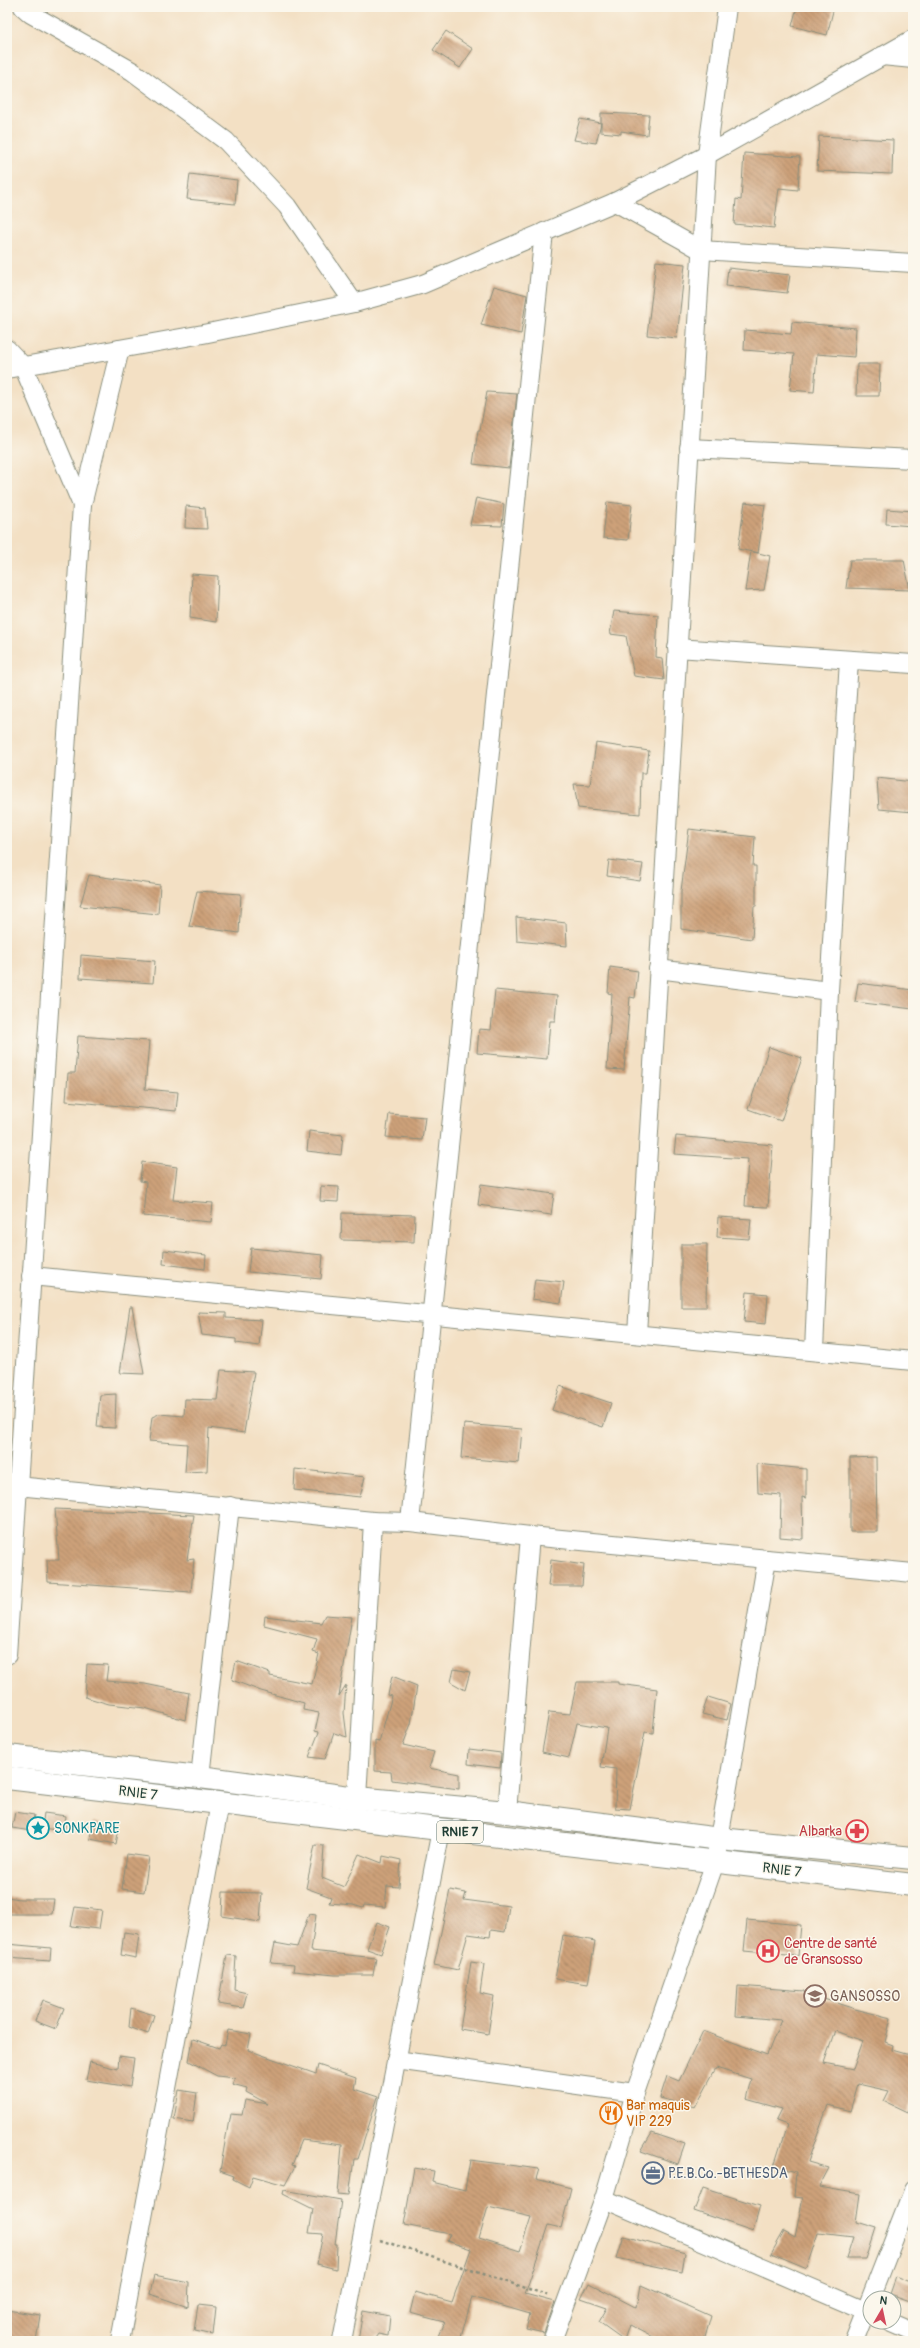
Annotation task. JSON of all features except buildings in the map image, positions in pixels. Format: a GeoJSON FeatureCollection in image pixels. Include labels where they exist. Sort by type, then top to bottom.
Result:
{"type":"FeatureCollection","features":[{"type":"Feature","properties":{"kind":"main road","name":"RNIE 7"},"geometry":{"type":"LineString","coordinates":[[7,1756],[200,1777],[357,1798],[507,1812],[720,1839],[913,1858]]}},
{"type":"Feature","properties":{"kind":"main road","name":"RNIE 7"},"geometry":{"type":"LineString","coordinates":[[7,1778],[913,1885]]}},
{"type":"Feature","properties":{"kind":"street"},"geometry":{"type":"LineString","coordinates":[[24,7],[31,14],[132,71],[226,141],[287,206],[354,303]]}},
{"type":"Feature","properties":{"kind":"street"},"geometry":{"type":"LineString","coordinates":[[637,1334],[707,154],[727,7]]}},
{"type":"Feature","properties":{"kind":"street"},"geometry":{"type":"LineString","coordinates":[[15,367],[120,349],[354,303],[423,284],[615,202],[707,154],[913,39]]}},
{"type":"Feature","properties":{"kind":"street"},"geometry":{"type":"LineString","coordinates":[[882,56],[913,59]]}},
{"type":"Feature","properties":{"kind":"street"},"geometry":{"type":"LineString","coordinates":[[615,202],[701,250],[913,263]]}},
{"type":"Feature","properties":{"kind":"street"},"geometry":{"type":"LineString","coordinates":[[410,1522],[544,232]]}},
{"type":"Feature","properties":{"kind":"street"},"geometry":{"type":"LineString","coordinates":[[7,349],[82,505]]}},
{"type":"Feature","properties":{"kind":"street"},"geometry":{"type":"LineString","coordinates":[[7,1655],[13,1485],[31,1276],[82,505],[120,349]]}},
{"type":"Feature","properties":{"kind":"street"},"geometry":{"type":"LineString","coordinates":[[689,448],[913,459]]}},
{"type":"Feature","properties":{"kind":"street"},"geometry":{"type":"LineString","coordinates":[[677,648],[913,664]]}},
{"type":"Feature","properties":{"kind":"street"},"geometry":{"type":"LineString","coordinates":[[814,1351],[829,991],[849,660]]}},
{"type":"Feature","properties":{"kind":"street"},"geometry":{"type":"LineString","coordinates":[[658,969],[829,991]]}},
{"type":"Feature","properties":{"kind":"street"},"geometry":{"type":"LineString","coordinates":[[31,1276],[913,1361]]}},
{"type":"Feature","properties":{"kind":"street"},"geometry":{"type":"LineString","coordinates":[[13,1485],[373,1521],[410,1522],[530,1536],[913,1573]]}},
{"type":"Feature","properties":{"kind":"street"},"geometry":{"type":"LineString","coordinates":[[200,1777],[230,1506]]}},
{"type":"Feature","properties":{"kind":"street"},"geometry":{"type":"LineString","coordinates":[[357,1798],[373,1521]]}},
{"type":"Feature","properties":{"kind":"street"},"geometry":{"type":"LineString","coordinates":[[507,1812],[530,1536]]}},
{"type":"Feature","properties":{"kind":"street"},"geometry":{"type":"LineString","coordinates":[[552,2341],[604,2199],[635,2093],[714,1862],[720,1839],[767,1559]]}},
{"type":"Feature","properties":{"kind":"street"},"geometry":{"type":"LineString","coordinates":[[120,2341],[220,1803]]}},
{"type":"Feature","properties":{"kind":"street"},"geometry":{"type":"LineString","coordinates":[[342,2341],[441,1830]]}},
{"type":"Feature","properties":{"kind":"street"},"geometry":{"type":"LineString","coordinates":[[396,2060],[635,2093]]}},
{"type":"Feature","properties":{"kind":"street"},"geometry":{"type":"LineString","coordinates":[[875,2290],[913,2190]]}},
{"type":"Feature","properties":{"kind":"street"},"geometry":{"type":"LineString","coordinates":[[604,2199],[862,2310]]}},
{"type":"Feature","properties":{"kind":"street"},"geometry":{"type":"LineString","coordinates":[[854,2341],[862,2323]]}},
{"type":"Feature","properties":{"kind":"street"},"geometry":{"type":"LineString","coordinates":[[902,2327],[913,2332]]}},
{"type":"Feature","properties":{"kind":"path"},"geometry":{"type":"LineString","coordinates":[[362,2235],[566,2301]]}},
{"type":"Feature","properties":{"kind":"place","name":"SONKPARE"},"geometry":{"type":"Point","coordinates":[38,1828]}},
{"type":"Feature","properties":{"kind":"place","name":"Albarka"},"geometry":{"type":"Point","coordinates":[857,1831]}},
{"type":"Feature","properties":{"kind":"place","name":"Centre de santé de Gransosso"},"geometry":{"type":"Point","coordinates":[768,1951]}},
{"type":"Feature","properties":{"kind":"place","name":"GANSOSSO"},"geometry":{"type":"Point","coordinates":[815,1996]}},
{"type":"Feature","properties":{"kind":"place","name":"Bar maquis VIP 229"},"geometry":{"type":"Point","coordinates":[611,2113]}},
{"type":"Feature","properties":{"kind":"place","name":"P.E.B.Co.-BETHESDA"},"geometry":{"type":"Point","coordinates":[653,2173]}}]}
